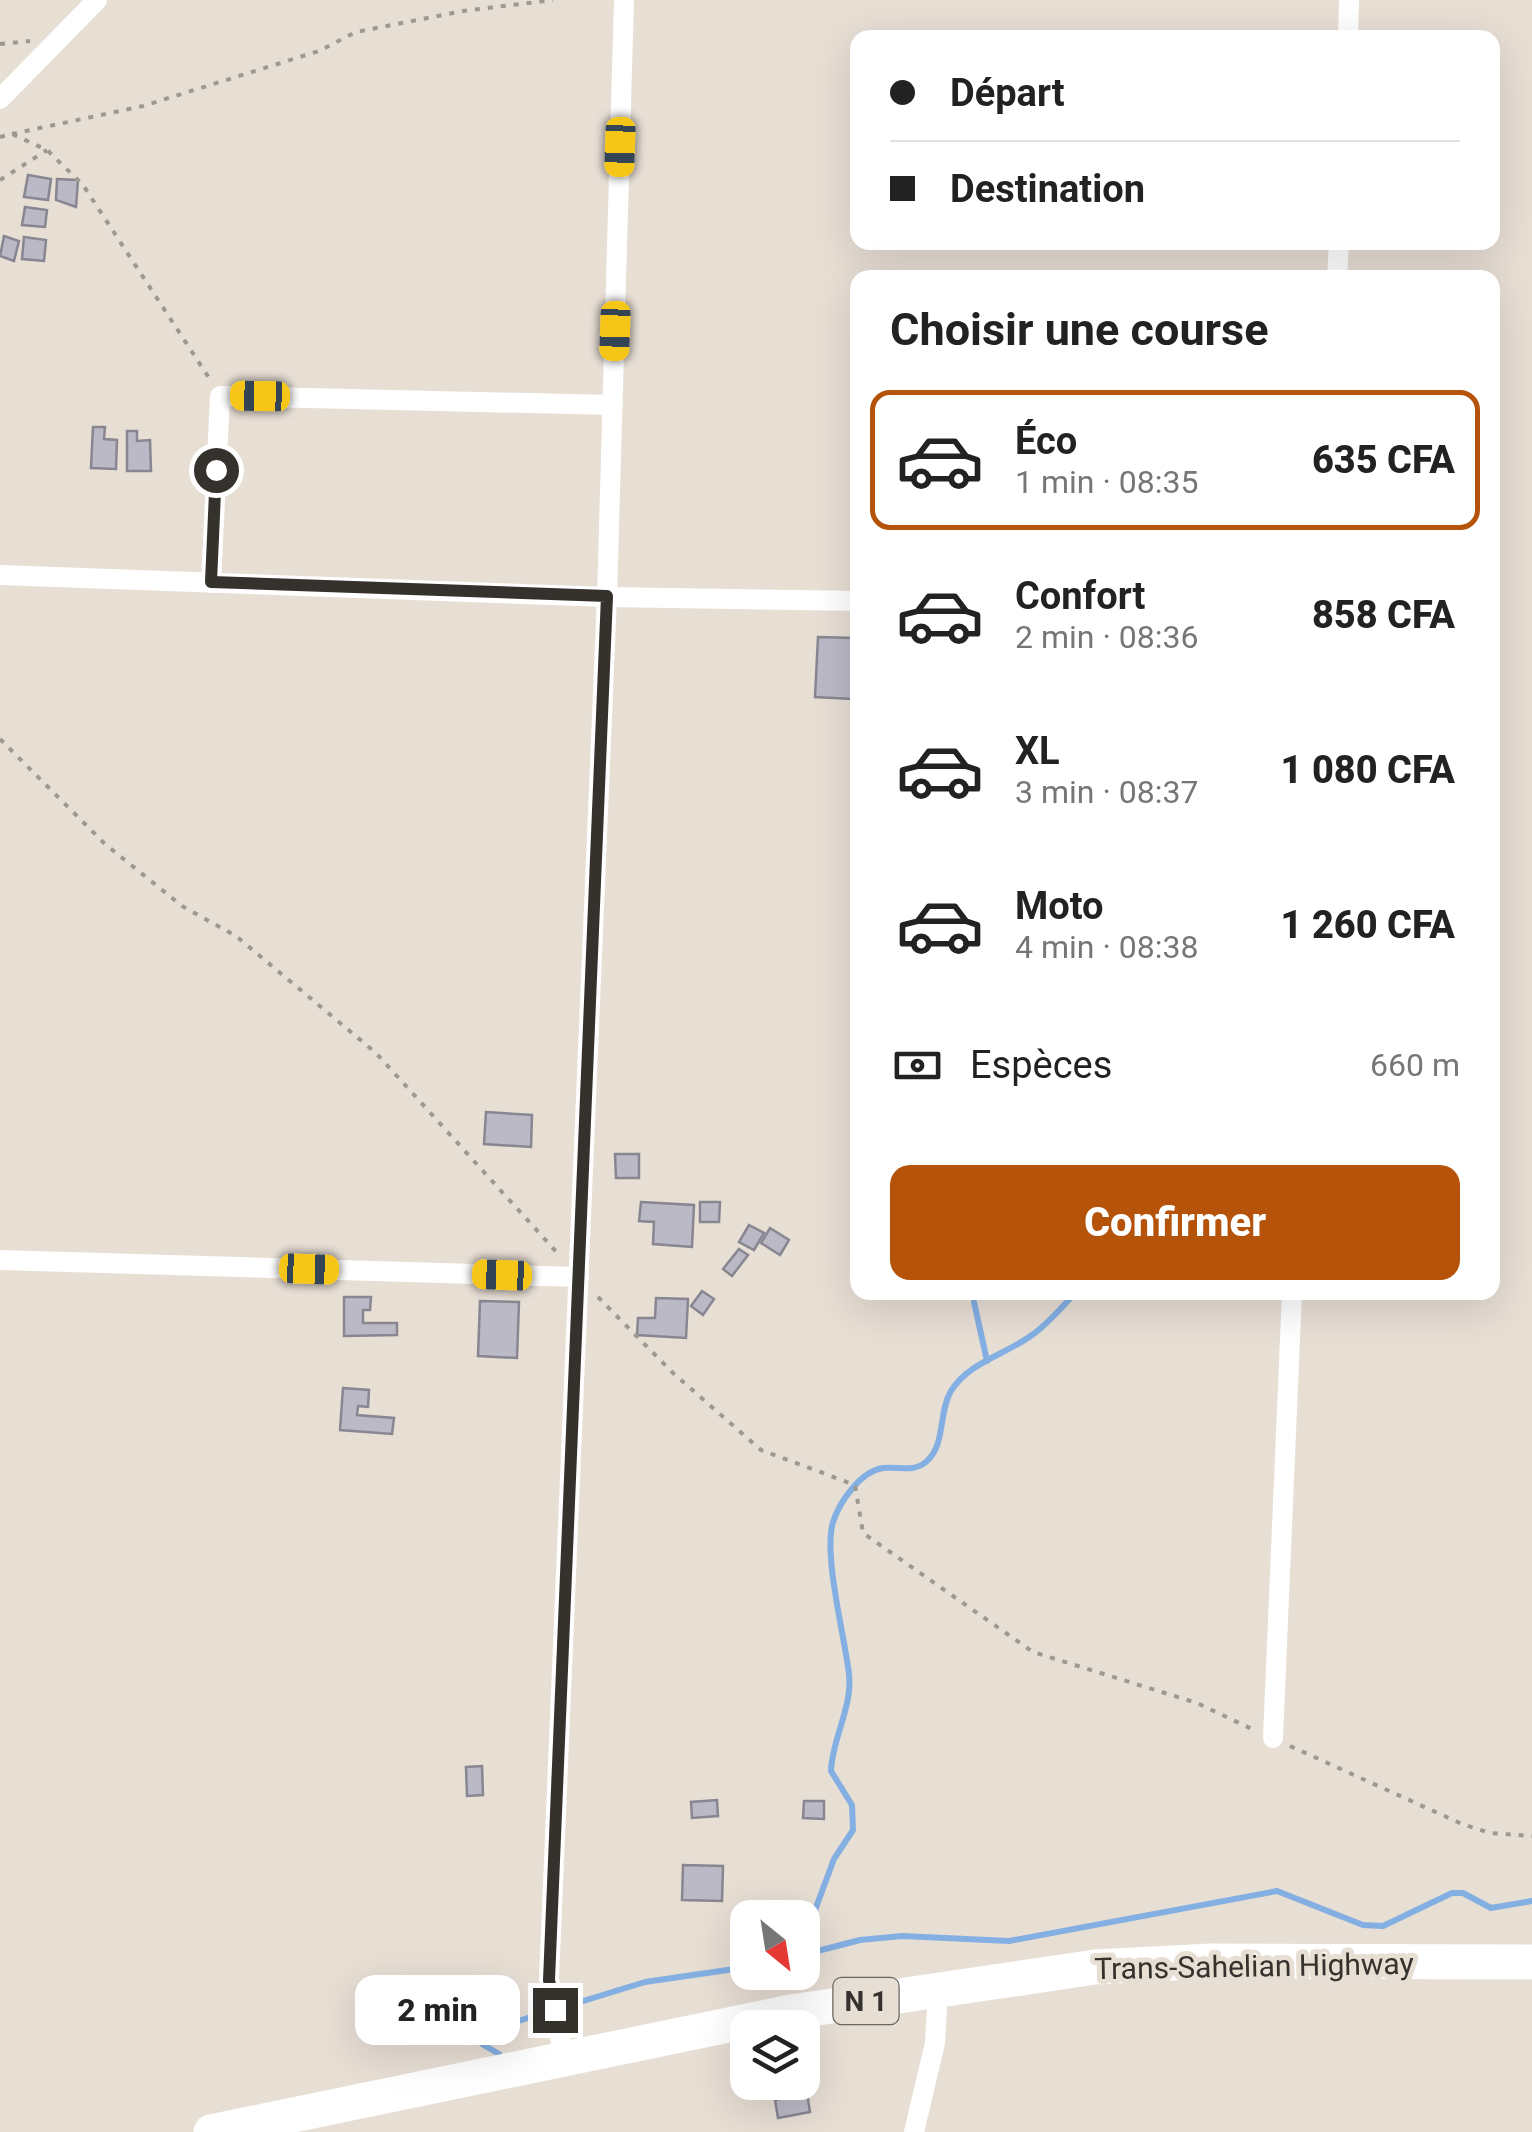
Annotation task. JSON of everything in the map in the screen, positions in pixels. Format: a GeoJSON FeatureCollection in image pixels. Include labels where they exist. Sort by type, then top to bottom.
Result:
{"type":"FeatureCollection","features":[{"type":"Feature","properties":{"kind":"highway","name":"Trans-Sahelian Highway"},"geometry":{"type":"LineString","coordinates":[[211,2132],[791,2012],[938,1990],[1158,1962],[1532,1962]]}},
{"type":"Feature","properties":{"kind":"street"},"geometry":{"type":"LineString","coordinates":[[0,98],[97,0]]}},
{"type":"Feature","properties":{"kind":"street"},"geometry":{"type":"LineString","coordinates":[[564,2058],[549,1980],[607,596],[624,0]]}},
{"type":"Feature","properties":{"kind":"street"},"geometry":{"type":"LineString","coordinates":[[1348,30],[1349,0]]}},
{"type":"Feature","properties":{"kind":"street"},"geometry":{"type":"LineString","coordinates":[[211,582],[220,396],[613,404]]}},
{"type":"Feature","properties":{"kind":"street"},"geometry":{"type":"LineString","coordinates":[[0,575],[607,596],[850,600]]}},
{"type":"Feature","properties":{"kind":"street"},"geometry":{"type":"LineString","coordinates":[[0,1260],[579,1277]]}},
{"type":"Feature","properties":{"kind":"street"},"geometry":{"type":"LineString","coordinates":[[1273,1738],[1292,1300]]}},
{"type":"Feature","properties":{"kind":"street"},"geometry":{"type":"LineString","coordinates":[[914,2132],[935,2043],[938,1990]]}},
{"type":"Feature","properties":{"kind":"path"},"geometry":{"type":"LineString","coordinates":[[0,137],[142,106],[319,51],[356,32],[464,11],[553,0]]}},
{"type":"Feature","properties":{"kind":"path"},"geometry":{"type":"LineString","coordinates":[[12,134],[47,150],[83,185],[220,396]]}},
{"type":"Feature","properties":{"kind":"path"},"geometry":{"type":"LineString","coordinates":[[0,180],[47,150]]}},
{"type":"Feature","properties":{"kind":"path"},"geometry":{"type":"LineString","coordinates":[[0,740],[105,844],[182,906],[236,936],[376,1053],[579,1277],[673,1373],[761,1450],[855,1485],[863,1533],[1033,1652],[1197,1703],[1462,1824],[1490,1833],[1532,1836]]}},
{"type":"Feature","properties":{"kind":"building"},"geometry":{"type":"Polygon","coordinates":[[[28,175],[51,179],[48,200],[24,197],[28,175]]]}},
{"type":"Feature","properties":{"kind":"building"},"geometry":{"type":"Polygon","coordinates":[[[57,179],[78,180],[76,207],[56,200],[57,179]]]}},
{"type":"Feature","properties":{"kind":"building"},"geometry":{"type":"Polygon","coordinates":[[[25,207],[47,210],[45,227],[22,225],[25,207]]]}},
{"type":"Feature","properties":{"kind":"building"},"geometry":{"type":"Polygon","coordinates":[[[4,236],[19,241],[14,261],[0,256],[4,236]]]}},
{"type":"Feature","properties":{"kind":"building"},"geometry":{"type":"Polygon","coordinates":[[[24,237],[46,240],[44,261],[22,259],[24,237]]]}},
{"type":"Feature","properties":{"kind":"building"},"geometry":{"type":"Polygon","coordinates":[[[93,427],[105,427],[104,439],[117,440],[116,469],[91,468],[93,427]]]}},
{"type":"Feature","properties":{"kind":"building"},"geometry":{"type":"Polygon","coordinates":[[[127,431],[137,431],[137,441],[150,440],[151,471],[127,471],[127,431]]]}},
{"type":"Feature","properties":{"kind":"building"},"geometry":{"type":"Polygon","coordinates":[[[818,637],[850,638],[850,699],[815,697],[818,637]]]}},
{"type":"Feature","properties":{"kind":"building"},"geometry":{"type":"Polygon","coordinates":[[[486,1112],[532,1115],[531,1147],[484,1144],[486,1112]]]}},
{"type":"Feature","properties":{"kind":"building"},"geometry":{"type":"Polygon","coordinates":[[[615,1154],[639,1154],[639,1178],[616,1178],[615,1154]]]}},
{"type":"Feature","properties":{"kind":"building"},"geometry":{"type":"Polygon","coordinates":[[[641,1202],[694,1205],[692,1247],[653,1244],[654,1222],[639,1221],[641,1202]]]}},
{"type":"Feature","properties":{"kind":"building"},"geometry":{"type":"Polygon","coordinates":[[[700,1202],[720,1202],[719,1222],[700,1222],[700,1202]]]}},
{"type":"Feature","properties":{"kind":"building"},"geometry":{"type":"Polygon","coordinates":[[[749,1225],[764,1233],[754,1250],[739,1242],[749,1225]]]}},
{"type":"Feature","properties":{"kind":"building"},"geometry":{"type":"Polygon","coordinates":[[[770,1228],[789,1240],[780,1255],[761,1243],[770,1228]]]}},
{"type":"Feature","properties":{"kind":"building"},"geometry":{"type":"Polygon","coordinates":[[[739,1249],[748,1255],[732,1276],[723,1269],[739,1249]]]}},
{"type":"Feature","properties":{"kind":"building"},"geometry":{"type":"Polygon","coordinates":[[[702,1291],[714,1299],[703,1315],[691,1306],[702,1291]]]}},
{"type":"Feature","properties":{"kind":"building"},"geometry":{"type":"Polygon","coordinates":[[[344,1297],[371,1297],[370,1310],[363,1310],[363,1323],[397,1323],[397,1335],[344,1336],[344,1297]]]}},
{"type":"Feature","properties":{"kind":"building"},"geometry":{"type":"Polygon","coordinates":[[[656,1298],[688,1299],[686,1338],[637,1335],[638,1318],[655,1318],[656,1298]]]}},
{"type":"Feature","properties":{"kind":"building"},"geometry":{"type":"Polygon","coordinates":[[[480,1301],[519,1302],[517,1358],[478,1356],[480,1301]]]}},
{"type":"Feature","properties":{"kind":"building"},"geometry":{"type":"Polygon","coordinates":[[[343,1388],[369,1390],[368,1407],[358,1406],[357,1415],[394,1418],[392,1434],[340,1430],[343,1388]]]}},
{"type":"Feature","properties":{"kind":"building"},"geometry":{"type":"Polygon","coordinates":[[[482,1766],[483,1795],[467,1796],[466,1767],[482,1766]]]}},
{"type":"Feature","properties":{"kind":"building"},"geometry":{"type":"Polygon","coordinates":[[[717,1800],[718,1816],[692,1818],[691,1802],[717,1800]]]}},
{"type":"Feature","properties":{"kind":"building"},"geometry":{"type":"Polygon","coordinates":[[[804,1801],[824,1801],[824,1819],[803,1818],[804,1801]]]}},
{"type":"Feature","properties":{"kind":"building"},"geometry":{"type":"Polygon","coordinates":[[[683,1865],[723,1866],[722,1901],[682,1900],[683,1865]]]}},
{"type":"Feature","properties":{"kind":"building"},"geometry":{"type":"Polygon","coordinates":[[[775,2100],[808,2100],[810,2112],[778,2118],[775,2100]]]}},
{"type":"Feature","properties":{"kind":"waterway"},"geometry":{"type":"LineString","coordinates":[[819,1900],[834,1859],[853,1830],[852,1805],[831,1771],[849,1686],[831,1555],[836,1514],[852,1488],[875,1470],[910,1468],[926,1462],[937,1447],[947,1400],[959,1381],[977,1366],[1038,1331],[1069,1300]]}},
{"type":"Feature","properties":{"kind":"waterway"},"geometry":{"type":"LineString","coordinates":[[974,1302],[987,1361]]}},
{"type":"Feature","properties":{"kind":"waterway"},"geometry":{"type":"LineString","coordinates":[[820,1950],[860,1940],[902,1936],[1009,1941],[1277,1891],[1363,1925],[1383,1926],[1452,1893],[1463,1893],[1491,1908],[1532,1901]]}},
{"type":"Feature","properties":{"kind":"waterway"},"geometry":{"type":"LineString","coordinates":[[499,2054],[482,2044],[482,2032],[645,1982],[730,1970]]}},
{"type":"Feature","properties":{"kind":"route"},"geometry":{"type":"LineString","coordinates":[[216,470],[211,582],[607,596],[549,1980],[555,2010]]}}]}
